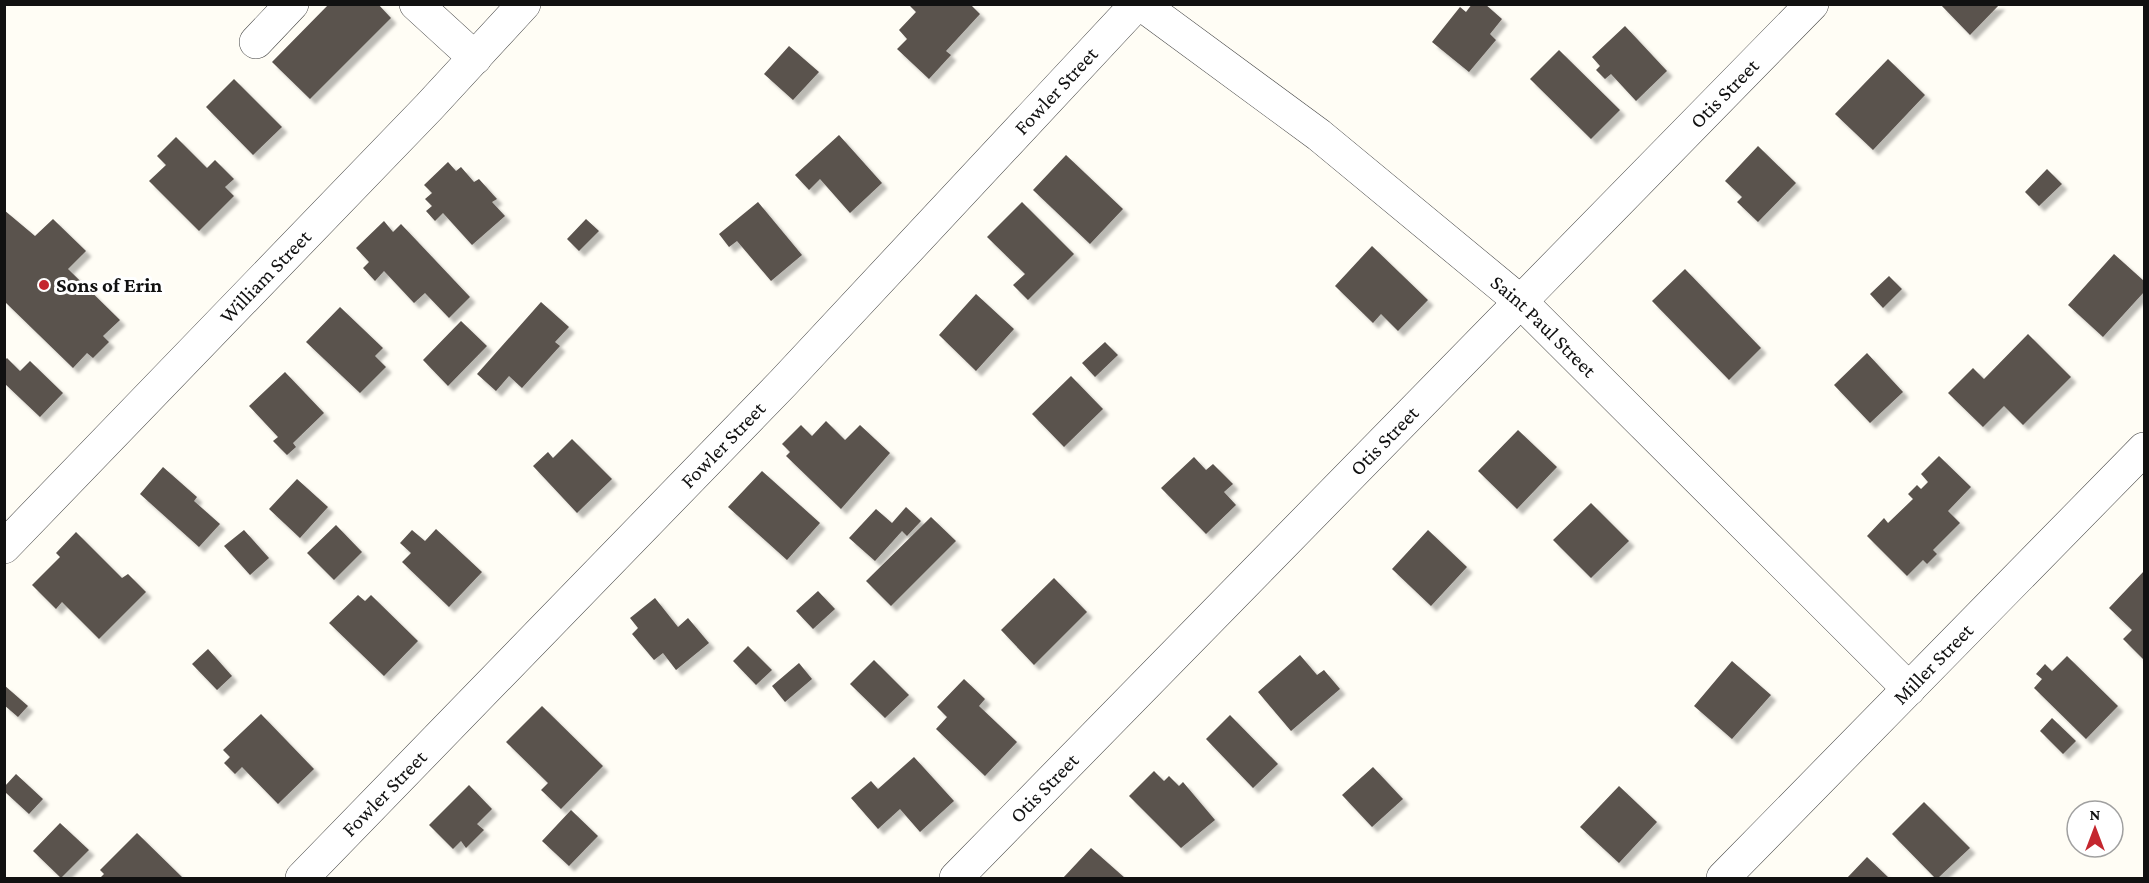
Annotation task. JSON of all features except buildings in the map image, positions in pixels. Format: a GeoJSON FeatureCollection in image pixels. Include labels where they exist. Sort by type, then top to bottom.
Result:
{"type":"FeatureCollection","features":[{"type":"Feature","properties":{"kind":"street"},"geometry":{"type":"LineString","coordinates":[[256,42],[292,4]]}},
{"type":"Feature","properties":{"kind":"street"},"geometry":{"type":"LineString","coordinates":[[416,4],[475,58]]}},
{"type":"Feature","properties":{"kind":"street","name":"William Street"},"geometry":{"type":"LineString","coordinates":[[4,547],[475,58],[524,4]]}},
{"type":"Feature","properties":{"kind":"street","name":"Saint Paul Street"},"geometry":{"type":"LineString","coordinates":[[1139,4],[1319,135],[1521,302],[1909,689]]}},
{"type":"Feature","properties":{"kind":"street","name":"Fowler Street"},"geometry":{"type":"LineString","coordinates":[[302,879],[783,383],[1139,4]]}},
{"type":"Feature","properties":{"kind":"street","name":"Otis Street"},"geometry":{"type":"LineString","coordinates":[[956,879],[1812,4]]}},
{"type":"Feature","properties":{"kind":"street","name":"Miller Street"},"geometry":{"type":"LineString","coordinates":[[1723,879],[2145,449]]}},
{"type":"Feature","properties":{"kind":"place","name":"Sons of Erin"},"geometry":{"type":"Point","coordinates":[44,285]}}]}
